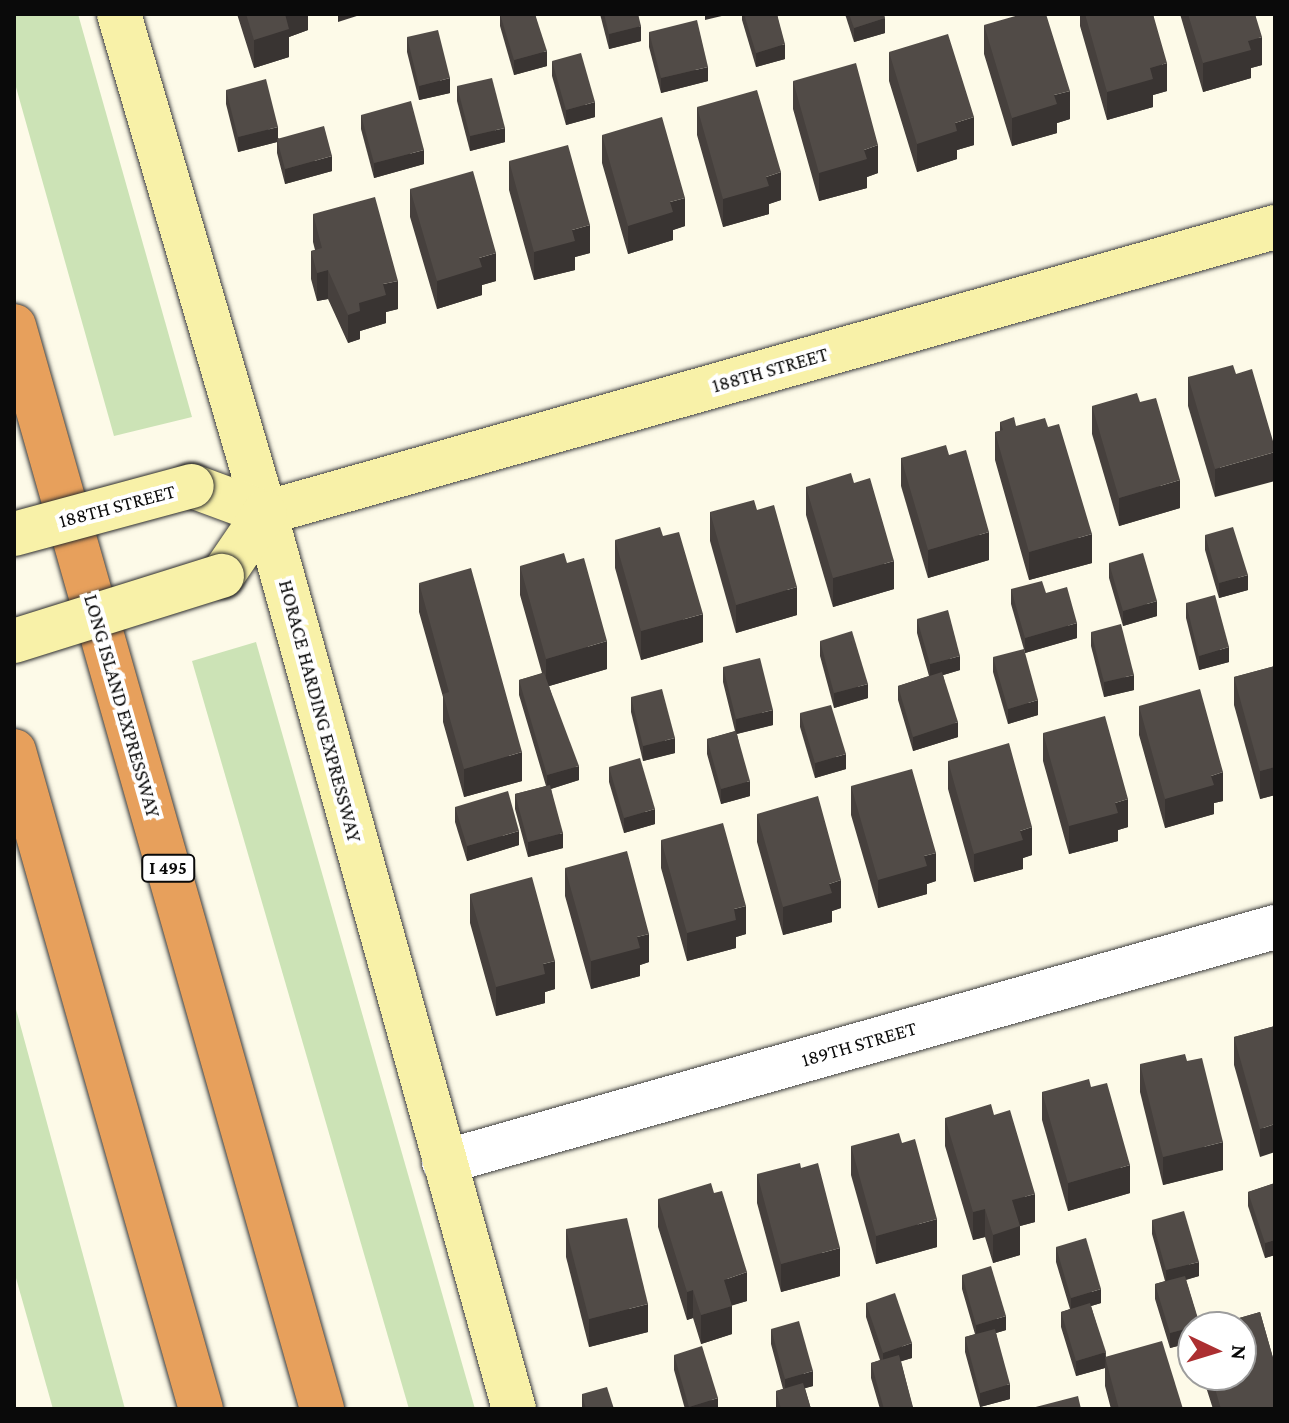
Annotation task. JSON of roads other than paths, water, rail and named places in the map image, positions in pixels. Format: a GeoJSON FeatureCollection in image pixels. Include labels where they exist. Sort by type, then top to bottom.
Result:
{"type":"FeatureCollection","features":[{"type":"Feature","properties":{"kind":"highway","name":"LONG ISLAND EXPRESSWAY"},"geometry":{"type":"LineString","coordinates":[[14,326],[322,1409]]}},
{"type":"Feature","properties":{"kind":"highway"},"geometry":{"type":"LineString","coordinates":[[14,751],[201,1409]]}},
{"type":"Feature","properties":{"kind":"street","name":"HORACE HARDING EXPRESSWAY"},"geometry":{"type":"LineString","coordinates":[[119,14],[265,513],[514,1409]]}},
{"type":"Feature","properties":{"kind":"street","name":"188TH STREET"},"geometry":{"type":"LineString","coordinates":[[14,534],[192,486],[265,513],[1275,227]]}},
{"type":"Feature","properties":{"kind":"street"},"geometry":{"type":"LineString","coordinates":[[14,641],[222,576],[265,513]]}},
{"type":"Feature","properties":{"kind":"street","name":"189TH STREET"},"geometry":{"type":"LineString","coordinates":[[444,1162],[1275,927]]}}]}
